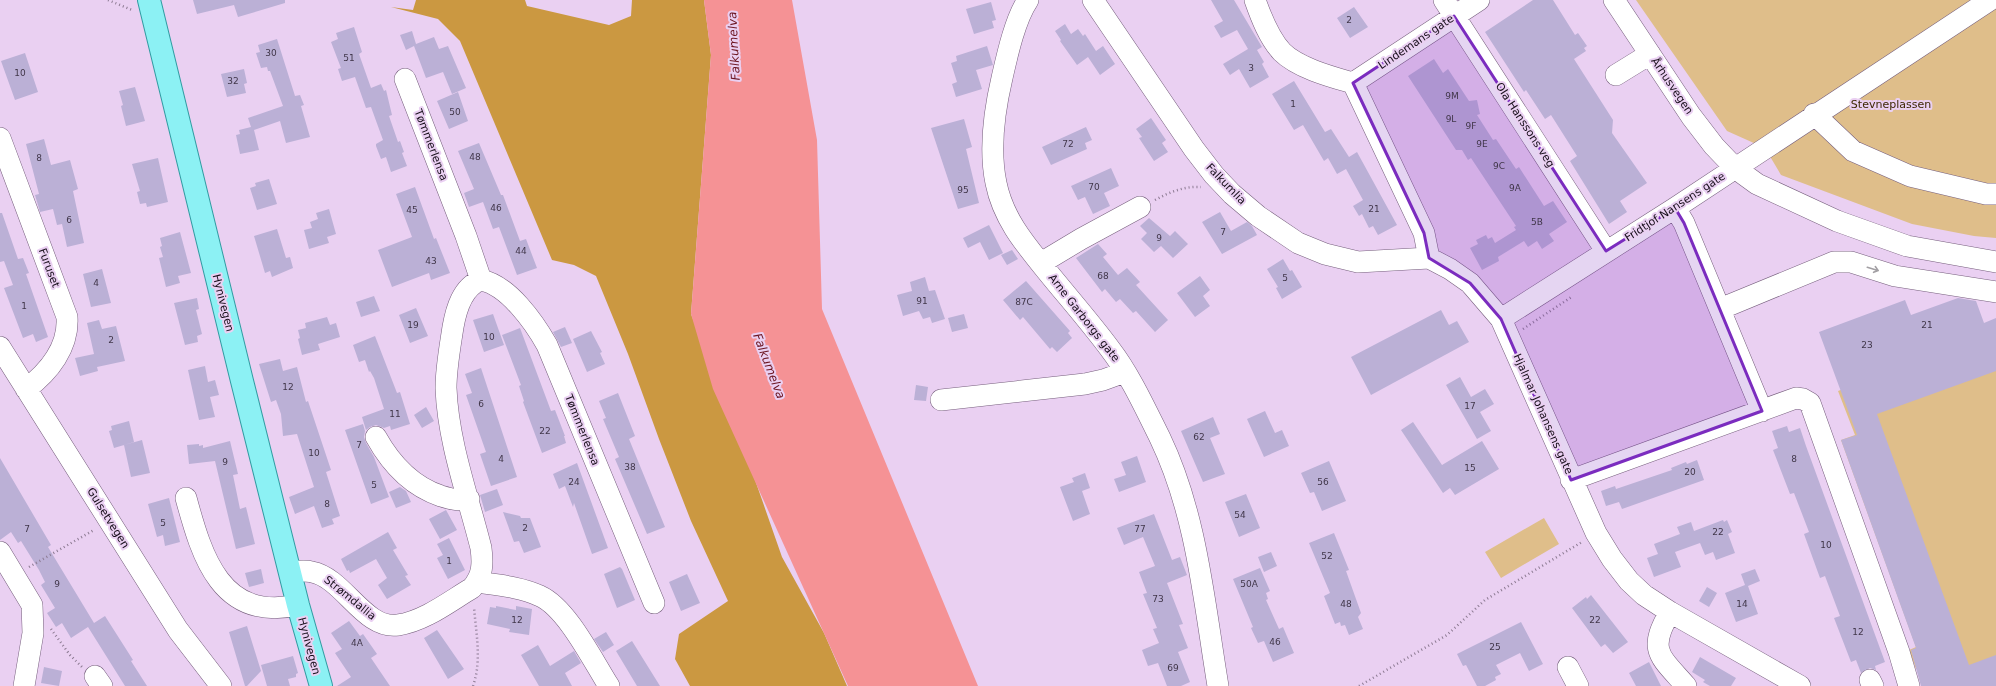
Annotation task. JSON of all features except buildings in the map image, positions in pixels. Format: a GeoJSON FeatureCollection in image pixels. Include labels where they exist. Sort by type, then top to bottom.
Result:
{"type":"FeatureCollection","features":[{"type":"Feature","properties":{"kind":"main road","name":"Hynivegen"},"geometry":{"type":"LineString","coordinates":[[151,7],[291,572],[298,606],[321,686]]}},
{"type":"Feature","properties":{"kind":"street","name":"Arne Garborgs gate"},"geometry":{"type":"LineString","coordinates":[[1028,0],[1008,53],[995,107],[993,153],[996,184],[1006,213],[1019,238],[1111,350],[1125,372],[1160,439],[1181,491],[1190,523],[1218,686]]}},
{"type":"Feature","properties":{"kind":"street","name":"Falkumlia"},"geometry":{"type":"LineString","coordinates":[[1093,0],[1194,149],[1214,175],[1232,194],[1258,216],[1298,243],[1325,254],[1358,262],[1429,258]]}},
{"type":"Feature","properties":{"kind":"street"},"geometry":{"type":"LineString","coordinates":[[1254,0],[1262,21],[1283,52],[1310,69],[1353,84],[1424,233],[1429,258]]}},
{"type":"Feature","properties":{"kind":"street","name":"Lindemans gate"},"geometry":{"type":"LineString","coordinates":[[1353,84],[1449,8],[1479,0]]}},
{"type":"Feature","properties":{"kind":"street","name":"Århusvegen"},"geometry":{"type":"LineString","coordinates":[[1614,0],[1691,116],[1714,146],[1735,168]]}},
{"type":"Feature","properties":{"kind":"street"},"geometry":{"type":"LineString","coordinates":[[1735,168],[1814,114],[1990,0]]}},
{"type":"Feature","properties":{"kind":"street","name":"Ola Hanssons veg"},"geometry":{"type":"LineString","coordinates":[[1449,8],[1606,251]]}},
{"type":"Feature","properties":{"kind":"street"},"geometry":{"type":"LineString","coordinates":[[1616,75],[1650,54]]}},
{"type":"Feature","properties":{"kind":"street","name":"Tømmerlensa"},"geometry":{"type":"LineString","coordinates":[[405,78],[466,236],[481,280],[489,282],[501,289],[518,305],[544,339],[654,603]]}},
{"type":"Feature","properties":{"kind":"street"},"geometry":{"type":"LineString","coordinates":[[1814,114],[1853,150],[1903,173],[1986,194],[1996,194]]}},
{"type":"Feature","properties":{"kind":"street","name":"Furuset"},"geometry":{"type":"LineString","coordinates":[[0,138],[67,317],[67,333],[57,356],[42,378],[26,389]]}},
{"type":"Feature","properties":{"kind":"street","name":"Fridtjof Nansens gate"},"geometry":{"type":"LineString","coordinates":[[1501,319],[1735,168],[1756,184],[1837,221],[1900,244],[1996,262]]}},
{"type":"Feature","properties":{"kind":"street"},"geometry":{"type":"LineString","coordinates":[[1041,263],[1140,208]]}},
{"type":"Feature","properties":{"kind":"street"},"geometry":{"type":"LineString","coordinates":[[1674,208],[1684,223],[1762,411]]}},
{"type":"Feature","properties":{"kind":"street","name":"Hjalmar Johansens gate"},"geometry":{"type":"LineString","coordinates":[[1429,258],[1450,269],[1470,284],[1501,319],[1596,533],[1612,559],[1629,581],[1644,595],[1670,612],[1800,686]]}},
{"type":"Feature","properties":{"kind":"street"},"geometry":{"type":"LineString","coordinates":[[1720,309],[1834,262],[1851,262],[1895,276],[1996,292]]}},
{"type":"Feature","properties":{"kind":"street"},"geometry":{"type":"LineString","coordinates":[[481,280],[471,285],[458,308],[450,345],[446,387],[451,424],[482,559],[483,568],[475,585],[531,592],[551,602],[566,619],[608,686]]}},
{"type":"Feature","properties":{"kind":"street","name":"Gulsetvegen"},"geometry":{"type":"LineString","coordinates":[[0,347],[178,630],[221,686]]}},
{"type":"Feature","properties":{"kind":"street"},"geometry":{"type":"LineString","coordinates":[[941,400],[1085,384],[1103,380],[1125,372]]}},
{"type":"Feature","properties":{"kind":"street"},"geometry":{"type":"LineString","coordinates":[[1572,480],[1796,398],[1810,402],[1814,409],[1899,652],[1909,686]]}},
{"type":"Feature","properties":{"kind":"street"},"geometry":{"type":"LineString","coordinates":[[376,437],[389,458],[413,482],[423,488],[455,500],[468,499]]}},
{"type":"Feature","properties":{"kind":"street","name":"Hynivegen"},"geometry":{"type":"LineString","coordinates":[[186,498],[203,554],[220,580],[233,594],[242,601],[264,607],[278,608],[298,606]]}},
{"type":"Feature","properties":{"kind":"street"},"geometry":{"type":"LineString","coordinates":[[0,552],[32,606],[34,621],[32,649],[24,686]]}},
{"type":"Feature","properties":{"kind":"street","name":"Strømdallia"},"geometry":{"type":"LineString","coordinates":[[291,572],[312,572],[322,575],[331,580],[372,618],[390,625],[398,625],[417,619],[475,585]]}},
{"type":"Feature","properties":{"kind":"street"},"geometry":{"type":"LineString","coordinates":[[1670,612],[1660,630],[1657,646],[1663,659],[1686,686]]}},
{"type":"Feature","properties":{"kind":"street"},"geometry":{"type":"LineString","coordinates":[[1568,667],[1578,686]]}},
{"type":"Feature","properties":{"kind":"path"},"geometry":{"type":"LineString","coordinates":[[108,0],[135,11],[151,7]]}},
{"type":"Feature","properties":{"kind":"path"},"geometry":{"type":"LineString","coordinates":[[1140,208],[1174,190],[1188,187],[1203,187]]}},
{"type":"Feature","properties":{"kind":"path"},"geometry":{"type":"LineString","coordinates":[[15,575],[97,528]]}},
{"type":"Feature","properties":{"kind":"path"},"geometry":{"type":"LineString","coordinates":[[1359,686],[1448,635],[1485,600],[1596,533]]}},
{"type":"Feature","properties":{"kind":"path"},"geometry":{"type":"LineString","coordinates":[[473,686],[478,659],[475,585]]}},
{"type":"Feature","properties":{"kind":"path"},"geometry":{"type":"LineString","coordinates":[[49,627],[70,655],[99,681]]}},
{"type":"Feature","properties":{"kind":"highlighted area"},"geometry":{"type":"Polygon","coordinates":[[[1454,16],[1606,251],[1675,208],[1684,223],[1762,411],[1571,480],[1501,319],[1470,283],[1429,258],[1424,233],[1353,83],[1454,16]]]}},
{"type":"Feature","properties":{"kind":"green space","name":"Stevneplassen"},"geometry":{"type":"Polygon","coordinates":[[[1636,0],[1996,0],[1996,238],[1974,236],[1912,224],[1781,175],[1765,148],[1727,131],[1636,0]]]}},
{"type":"Feature","properties":{"kind":"green space"},"geometry":{"type":"Polygon","coordinates":[[[1996,332],[1996,686],[1945,659],[1916,669],[1909,650],[1916,647],[1841,440],[1855,435],[1838,391],[1996,332]]]}},
{"type":"Feature","properties":{"kind":"green space"},"geometry":{"type":"Polygon","coordinates":[[[1544,518],[1559,544],[1501,578],[1485,552],[1544,518]]]}},
{"type":"Feature","properties":{"kind":"shaded area"},"geometry":{"type":"Polygon","coordinates":[[[416,0],[525,0],[527,6],[609,25],[631,16],[632,0],[704,0],[711,55],[691,314],[754,477],[782,557],[824,633],[847,686],[690,686],[675,659],[679,634],[728,601],[691,521],[628,354],[596,276],[574,265],[552,260],[460,41],[438,19],[391,7],[413,10],[416,0]]]}},
{"type":"Feature","properties":{"kind":"water","name":"Falkumelva"},"geometry":{"type":"Polygon","coordinates":[[[704,0],[792,0],[817,140],[822,309],[978,686],[848,686],[713,389],[691,314],[711,55],[704,0]]]}}]}
